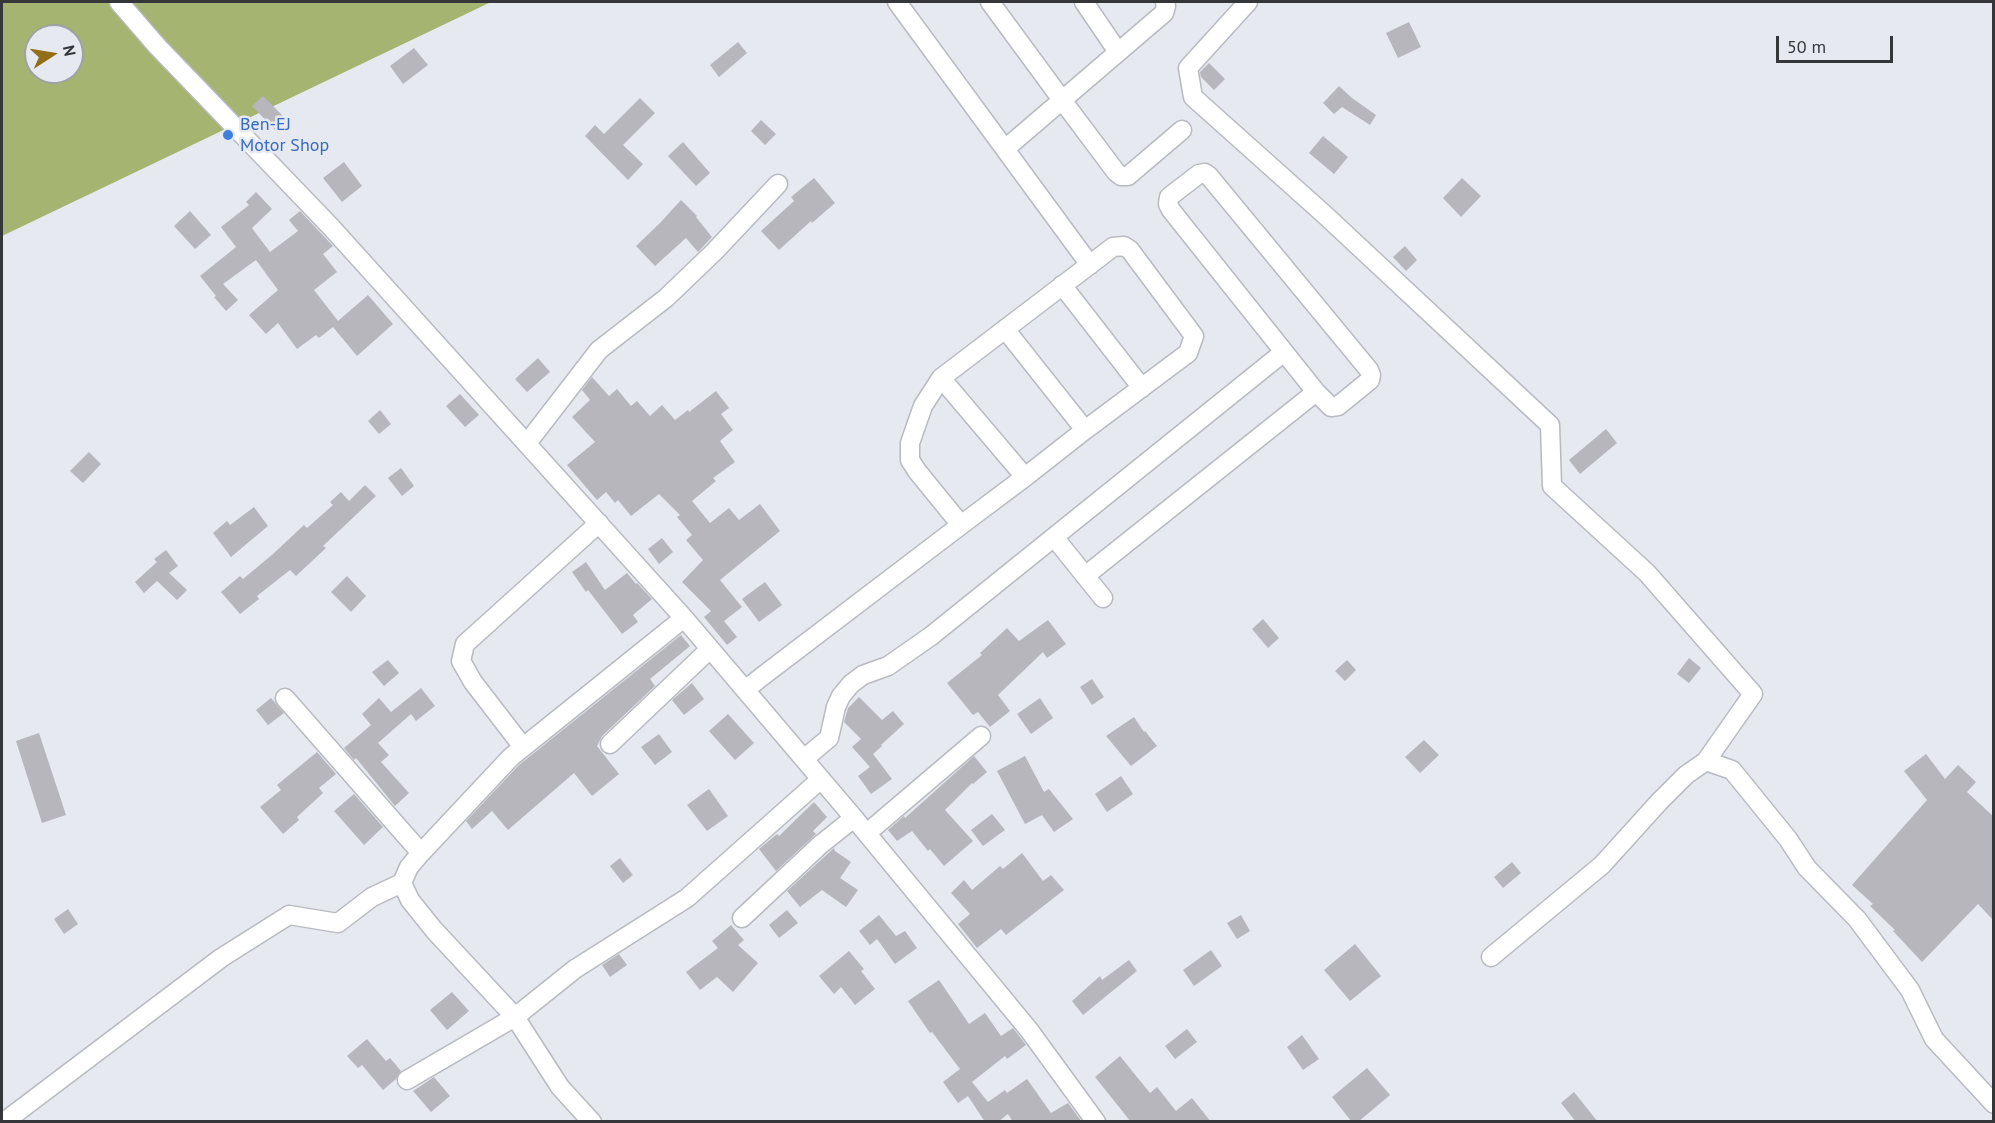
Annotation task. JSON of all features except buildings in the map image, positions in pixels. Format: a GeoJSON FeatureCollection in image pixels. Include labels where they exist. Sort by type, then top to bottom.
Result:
{"type":"FeatureCollection","features":[{"type":"Feature","properties":{"kind":"street"},"geometry":{"type":"LineString","coordinates":[[119,2],[157,46],[331,227],[528,442],[684,618],[867,833],[1029,1030],[1096,1122]]}},
{"type":"Feature","properties":{"kind":"street"},"geometry":{"type":"LineString","coordinates":[[897,2],[1090,265]]}},
{"type":"Feature","properties":{"kind":"street"},"geometry":{"type":"LineString","coordinates":[[990,2],[1121,176],[1128,176],[1182,130]]}},
{"type":"Feature","properties":{"kind":"street"},"geometry":{"type":"LineString","coordinates":[[1084,2],[1118,52]]}},
{"type":"Feature","properties":{"kind":"street"},"geometry":{"type":"LineString","coordinates":[[1005,149],[1164,13],[1165,2]]}},
{"type":"Feature","properties":{"kind":"street"},"geometry":{"type":"LineString","coordinates":[[1248,2],[1188,68],[1193,97],[1325,215],[1550,425],[1552,486],[1647,573],[1753,694],[1706,761],[1686,775],[1602,865],[1491,957]]}},
{"type":"Feature","properties":{"kind":"street"},"geometry":{"type":"LineString","coordinates":[[1205,173],[1209,176],[1369,370],[1370,380],[1338,406],[1331,408],[1284,352],[1168,204],[1169,198],[1199,174],[1205,173]]}},
{"type":"Feature","properties":{"kind":"street"},"geometry":{"type":"LineString","coordinates":[[528,442],[599,350],[666,298],[715,251],[778,184]]}},
{"type":"Feature","properties":{"kind":"street"},"geometry":{"type":"LineString","coordinates":[[745,690],[1188,353],[1194,336],[1130,250],[1124,246],[1113,247],[941,378],[923,406],[910,443],[910,460],[961,525]]}},
{"type":"Feature","properties":{"kind":"street"},"geometry":{"type":"LineString","coordinates":[[1062,285],[1142,388]]}},
{"type":"Feature","properties":{"kind":"street"},"geometry":{"type":"LineString","coordinates":[[1005,329],[1085,430]]}},
{"type":"Feature","properties":{"kind":"street"},"geometry":{"type":"LineString","coordinates":[[804,759],[829,738],[836,707],[841,696],[851,684],[863,675],[888,666],[922,642],[1284,352]]}},
{"type":"Feature","properties":{"kind":"street"},"geometry":{"type":"LineString","coordinates":[[941,378],[1025,477]]}},
{"type":"Feature","properties":{"kind":"street"},"geometry":{"type":"LineString","coordinates":[[1085,576],[1316,392]]}},
{"type":"Feature","properties":{"kind":"street"},"geometry":{"type":"LineString","coordinates":[[524,747],[473,682],[461,661],[465,644],[599,523]]}},
{"type":"Feature","properties":{"kind":"street"},"geometry":{"type":"LineString","coordinates":[[1054,537],[1103,598]]}},
{"type":"Feature","properties":{"kind":"street"},"geometry":{"type":"LineString","coordinates":[[4,1122],[221,958],[288,915],[338,922],[372,897],[402,883],[409,867],[421,853],[511,757],[684,618]]}},
{"type":"Feature","properties":{"kind":"street"},"geometry":{"type":"LineString","coordinates":[[610,744],[710,649]]}},
{"type":"Feature","properties":{"kind":"street"},"geometry":{"type":"LineString","coordinates":[[285,698],[421,853]]}},
{"type":"Feature","properties":{"kind":"street"},"geometry":{"type":"LineString","coordinates":[[867,833],[981,736]]}},
{"type":"Feature","properties":{"kind":"street"},"geometry":{"type":"LineString","coordinates":[[1706,761],[1732,770],[1788,839],[1808,868],[1857,919],[1910,990],[1934,1039],[1994,1104]]}},
{"type":"Feature","properties":{"kind":"street"},"geometry":{"type":"LineString","coordinates":[[407,1080],[515,1017],[575,969],[687,898],[822,780]]}},
{"type":"Feature","properties":{"kind":"street"},"geometry":{"type":"LineString","coordinates":[[742,918],[820,845],[854,818]]}},
{"type":"Feature","properties":{"kind":"street"},"geometry":{"type":"LineString","coordinates":[[402,883],[410,900],[434,930],[515,1017],[560,1087],[592,1122]]}},
{"type":"Feature","properties":{"kind":"green space"},"geometry":{"type":"Polygon","coordinates":[[[2,2],[491,2],[2,236],[2,2]]]}},
{"type":"Feature","properties":{"kind":"place","name":"Ben-EJ Motor Shop"},"geometry":{"type":"Point","coordinates":[228,135]}}]}
